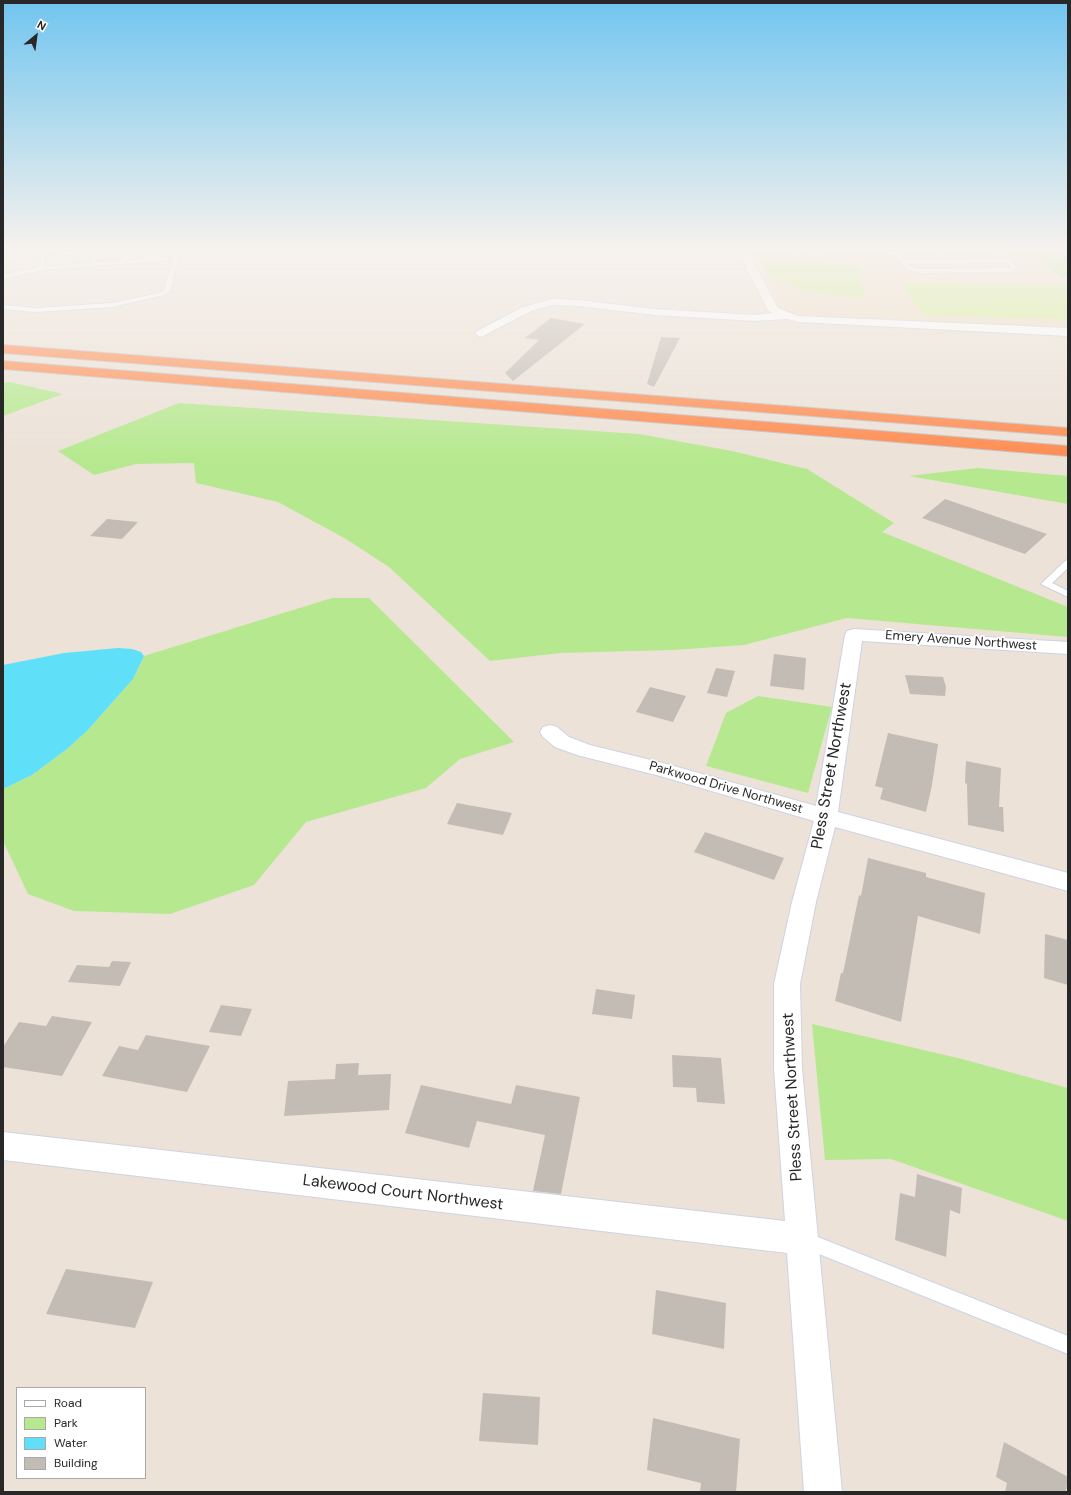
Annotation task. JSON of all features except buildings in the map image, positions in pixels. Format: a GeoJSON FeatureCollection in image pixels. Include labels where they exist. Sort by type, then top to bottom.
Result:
{"type":"FeatureCollection","features":[{"type":"Feature","properties":{"kind":"highway"},"geometry":{"type":"LineString","coordinates":[[3,349],[1068,432]]}},
{"type":"Feature","properties":{"kind":"highway"},"geometry":{"type":"LineString","coordinates":[[3,365],[1068,451]]}},
{"type":"Feature","properties":{"kind":"street"},"geometry":{"type":"LineString","coordinates":[[481,333],[506,320]]}},
{"type":"Feature","properties":{"kind":"street"},"geometry":{"type":"LineString","coordinates":[[814,320],[1068,332]]}},
{"type":"Feature","properties":{"kind":"street","name":"Emery Avenue Northwest"},"geometry":{"type":"LineString","coordinates":[[854,635],[1068,648]]}},
{"type":"Feature","properties":{"kind":"street","name":"Pless Street Northwest"},"geometry":{"type":"LineString","coordinates":[[823,1492],[788,1069],[788,984],[804,902],[826,817],[854,635]]}},
{"type":"Feature","properties":{"kind":"street","name":"Parkwood Drive Northwest"},"geometry":{"type":"LineString","coordinates":[[550,732],[562,742],[584,750],[663,770],[826,817],[1068,882]]}},
{"type":"Feature","properties":{"kind":"street","name":"Lakewood Court Northwest"},"geometry":{"type":"LineString","coordinates":[[3,1146],[802,1239]]}},
{"type":"Feature","properties":{"kind":"lane"},"geometry":{"type":"LineString","coordinates":[[1068,563],[1046,584],[1068,594]]}},
{"type":"Feature","properties":{"kind":"lane"},"geometry":{"type":"LineString","coordinates":[[802,1239],[1068,1345]]}},
{"type":"Feature","properties":{"kind":"shaded area"},"geometry":{"type":"Polygon","coordinates":[[[868,320],[1068,320],[1068,328],[868,320]]]}},
{"type":"Feature","properties":{"kind":"green space"},"geometry":{"type":"Polygon","coordinates":[[[10,382],[63,394],[3,416],[3,383],[10,382]]]}},
{"type":"Feature","properties":{"kind":"green space"},"geometry":{"type":"Polygon","coordinates":[[[179,403],[639,434],[732,451],[807,469],[894,523],[882,532],[1068,607],[1068,637],[847,618],[744,645],[673,650],[561,653],[490,661],[389,567],[346,539],[278,502],[196,483],[194,463],[136,464],[94,475],[58,451],[179,403]]]}},
{"type":"Feature","properties":{"kind":"green space"},"geometry":{"type":"Polygon","coordinates":[[[977,468],[1068,476],[1068,504],[909,476],[977,468]]]}},
{"type":"Feature","properties":{"kind":"green space"},"geometry":{"type":"Polygon","coordinates":[[[332,598],[369,598],[514,742],[460,759],[426,788],[306,822],[254,885],[170,914],[74,911],[28,894],[3,841],[3,789],[32,775],[67,749],[87,731],[133,679],[144,656],[332,598]]]}},
{"type":"Feature","properties":{"kind":"green space"},"geometry":{"type":"Polygon","coordinates":[[[758,696],[832,707],[808,793],[706,766],[726,713],[758,696]]]}},
{"type":"Feature","properties":{"kind":"green space"},"geometry":{"type":"Polygon","coordinates":[[[812,1024],[962,1059],[1068,1088],[1068,1221],[891,1159],[825,1160],[812,1024]]]}},
{"type":"Feature","properties":{"kind":"water"},"geometry":{"type":"Polygon","coordinates":[[[118,648],[132,649],[141,652],[144,656],[133,679],[87,731],[67,749],[32,775],[3,789],[3,665],[64,653],[118,648]]]}}]}
